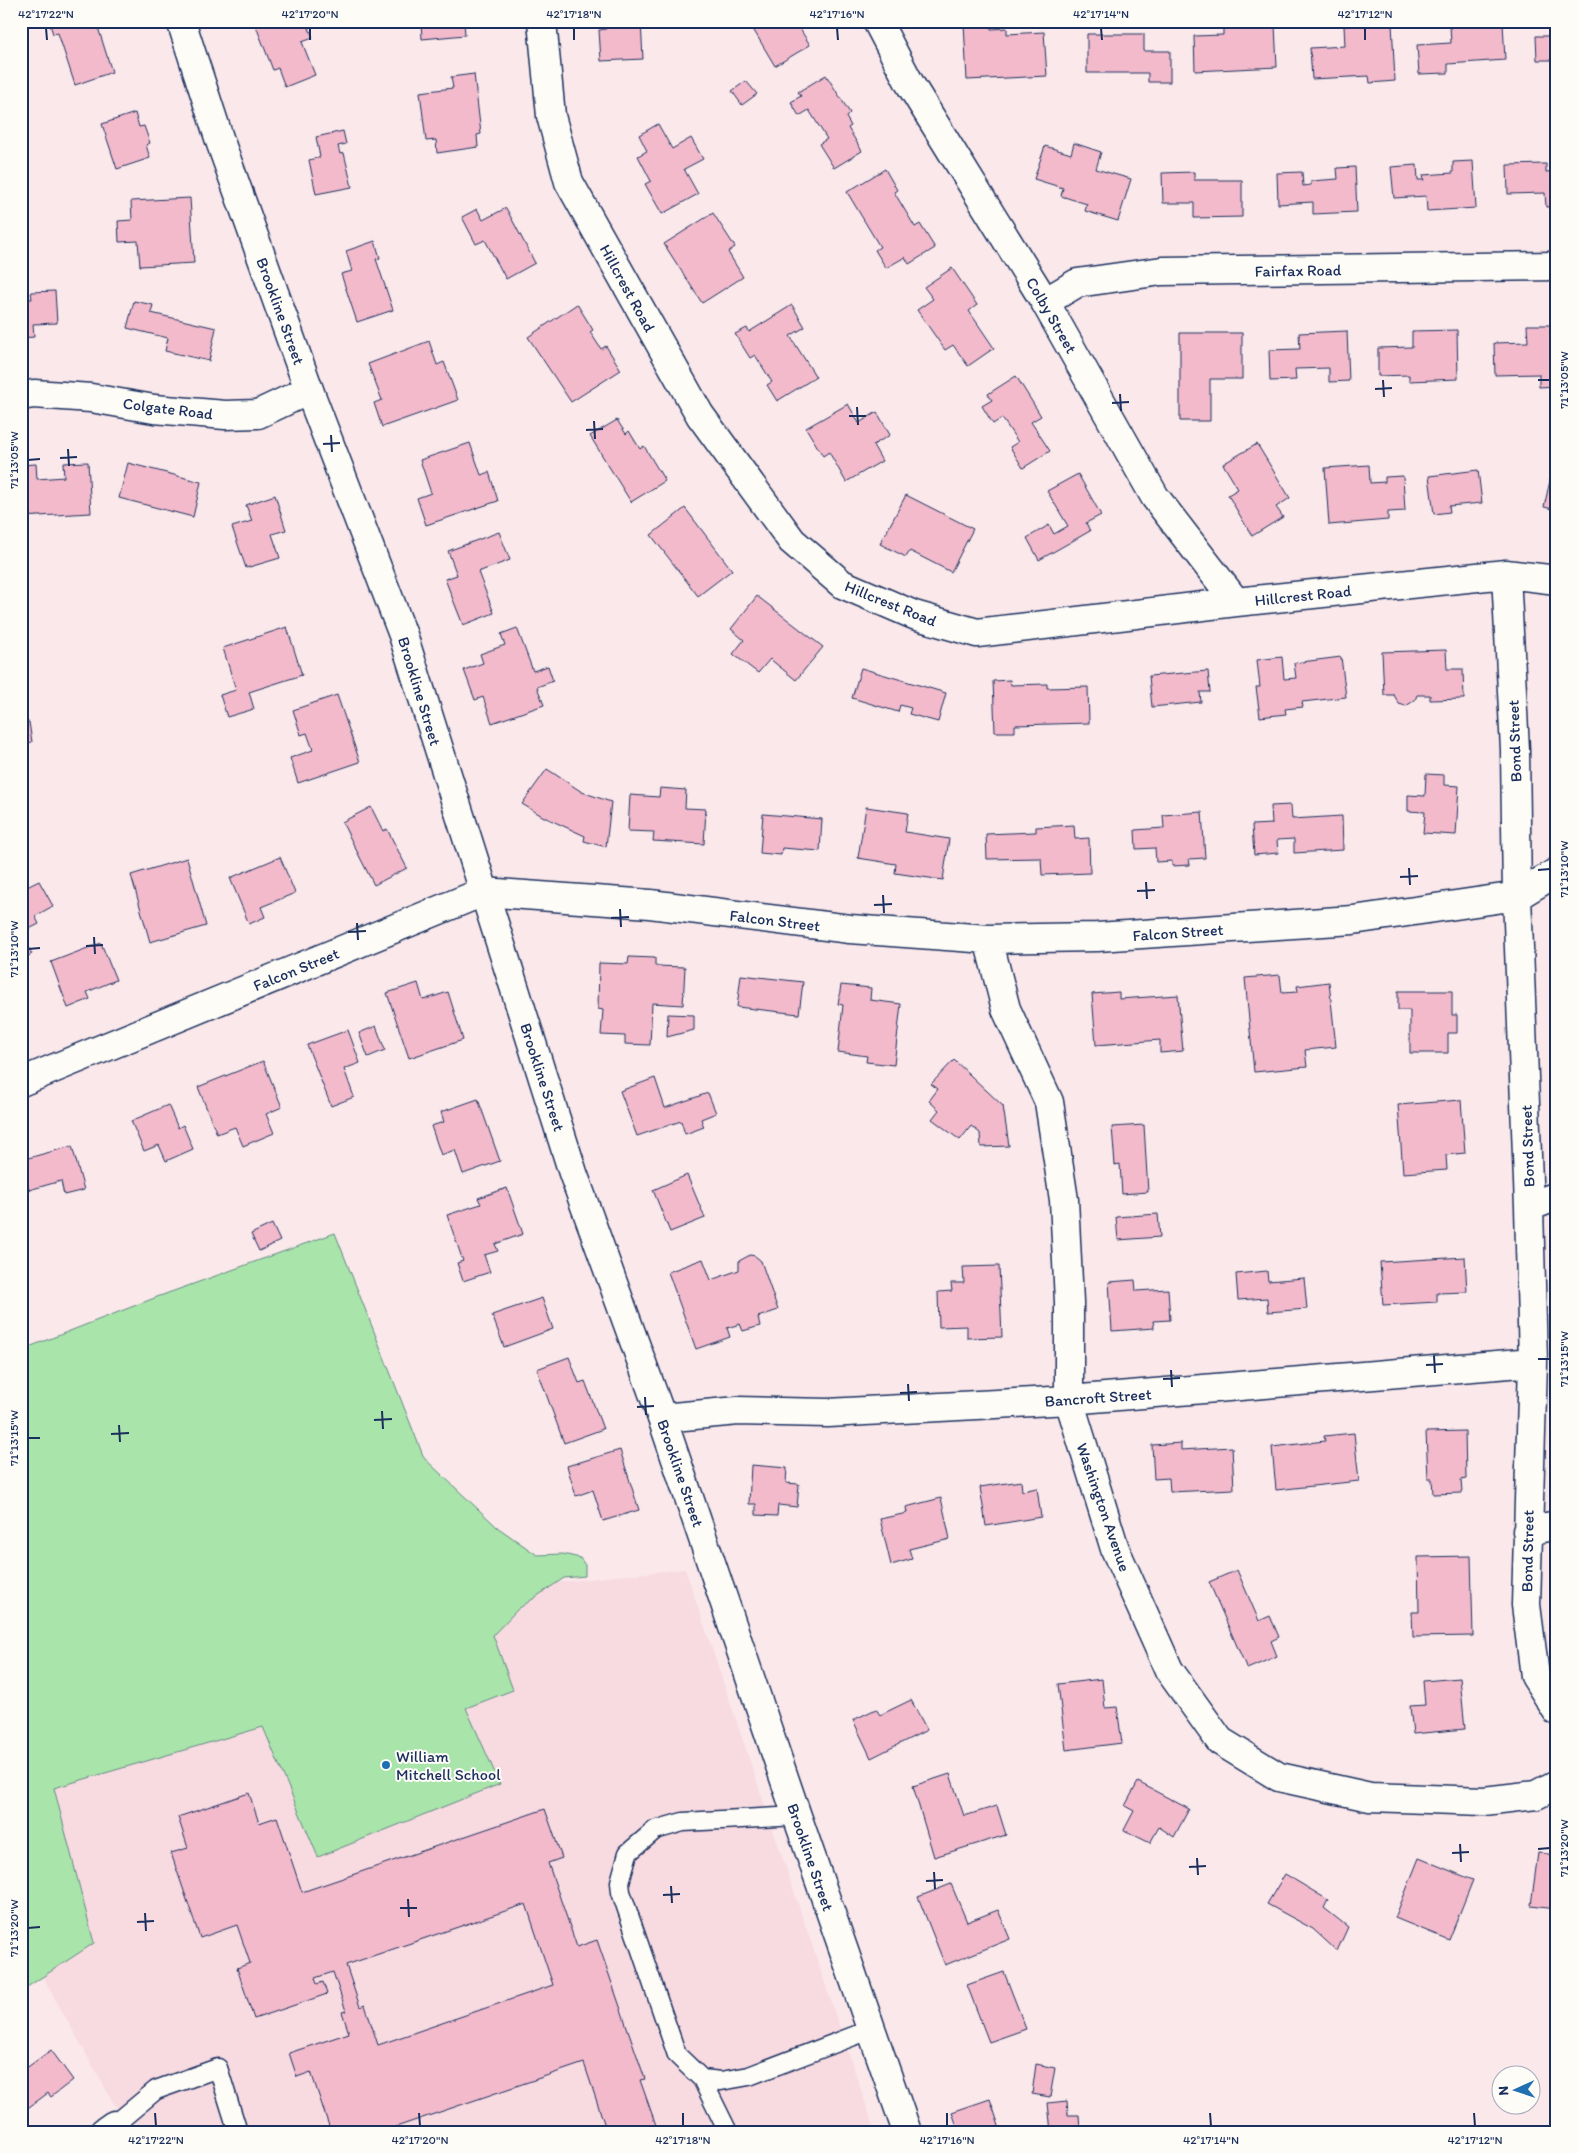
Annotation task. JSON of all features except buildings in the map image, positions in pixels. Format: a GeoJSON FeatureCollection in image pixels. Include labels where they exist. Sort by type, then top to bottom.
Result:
{"type":"FeatureCollection","features":[{"type":"Feature","properties":{"kind":"street","name":"Brookline Street"},"geometry":{"type":"LineString","coordinates":[[181,21],[220,141],[309,390],[403,635],[573,1173],[662,1418],[907,2132]]}},
{"type":"Feature","properties":{"kind":"street","name":"Hillcrest Road"},"geometry":{"type":"LineString","coordinates":[[542,21],[551,116],[569,182],[700,415],[792,541],[842,584],[914,616],[977,633],[1236,602],[1506,574],[1557,580]]}},
{"type":"Feature","properties":{"kind":"street","name":"Colby Street"},"geometry":{"type":"LineString","coordinates":[[877,21],[910,84],[1045,302],[1155,497],[1236,602]]}},
{"type":"Feature","properties":{"kind":"street","name":"Fairfax Road"},"geometry":{"type":"LineString","coordinates":[[1045,302],[1077,283],[1162,271],[1557,266]]}},
{"type":"Feature","properties":{"kind":"street","name":"Colgate Road"},"geometry":{"type":"LineString","coordinates":[[21,396],[34,394],[91,398],[154,409],[225,416],[258,414],[309,390]]}},
{"type":"Feature","properties":{"kind":"street","name":"Bond Street"},"geometry":{"type":"LineString","coordinates":[[1506,574],[1515,750],[1517,896],[1533,1362],[1526,1606],[1535,1676],[1557,1711]]}},
{"type":"Feature","properties":{"kind":"street","name":"Falcon Street"},"geometry":{"type":"LineString","coordinates":[[21,1082],[483,892],[650,904],[850,929],[988,939],[1097,937],[1353,920],[1517,896],[1557,872]]}},
{"type":"Feature","properties":{"kind":"street","name":"Washington Avenue"},"geometry":{"type":"LineString","coordinates":[[988,939],[1006,1009],[1049,1102],[1064,1200],[1069,1302],[1070,1400],[1115,1550],[1169,1670],[1220,1741],[1279,1777],[1370,1797],[1484,1802],[1536,1795],[1557,1784]]}},
{"type":"Feature","properties":{"kind":"street"},"geometry":{"type":"LineString","coordinates":[[1529,1207],[1557,1196]]}},
{"type":"Feature","properties":{"kind":"street","name":"Bancroft Street"},"geometry":{"type":"LineString","coordinates":[[662,1418],[738,1411],[828,1413],[1070,1400],[1533,1362]]}},
{"type":"Feature","properties":{"kind":"street"},"geometry":{"type":"LineString","coordinates":[[1527,1531],[1557,1525]]}},
{"type":"Feature","properties":{"kind":"lane"},"geometry":{"type":"LineString","coordinates":[[728,2132],[702,2079],[677,2055],[621,1892],[620,1882],[628,1853],[655,1830],[683,1822],[797,1816]]}},
{"type":"Feature","properties":{"kind":"lane"},"geometry":{"type":"LineString","coordinates":[[702,2079],[721,2081],[749,2076],[872,2029]]}},
{"type":"Feature","properties":{"kind":"lane"},"geometry":{"type":"LineString","coordinates":[[109,2128],[156,2090],[218,2068],[238,2132]]}},
{"type":"Feature","properties":{"kind":"shaded area","name":"William Mitchell School"},"geometry":{"type":"Polygon","coordinates":[[[335,1233],[477,1591],[685,1569],[875,2132],[130,2132],[21,1938],[21,1350],[157,1297],[335,1233]]]}},
{"type":"Feature","properties":{"kind":"green space"},"geometry":{"type":"Polygon","coordinates":[[[335,1233],[424,1458],[497,1527],[537,1555],[563,1554],[580,1558],[585,1565],[585,1576],[564,1578],[518,1609],[493,1635],[513,1690],[466,1708],[500,1784],[318,1857],[263,1727],[54,1788],[94,1943],[21,1991],[21,1350],[157,1297],[335,1233]]]}},
{"type":"Feature","properties":{"kind":"place","name":"William Mitchell School"},"geometry":{"type":"Point","coordinates":[386,1765]}}]}
